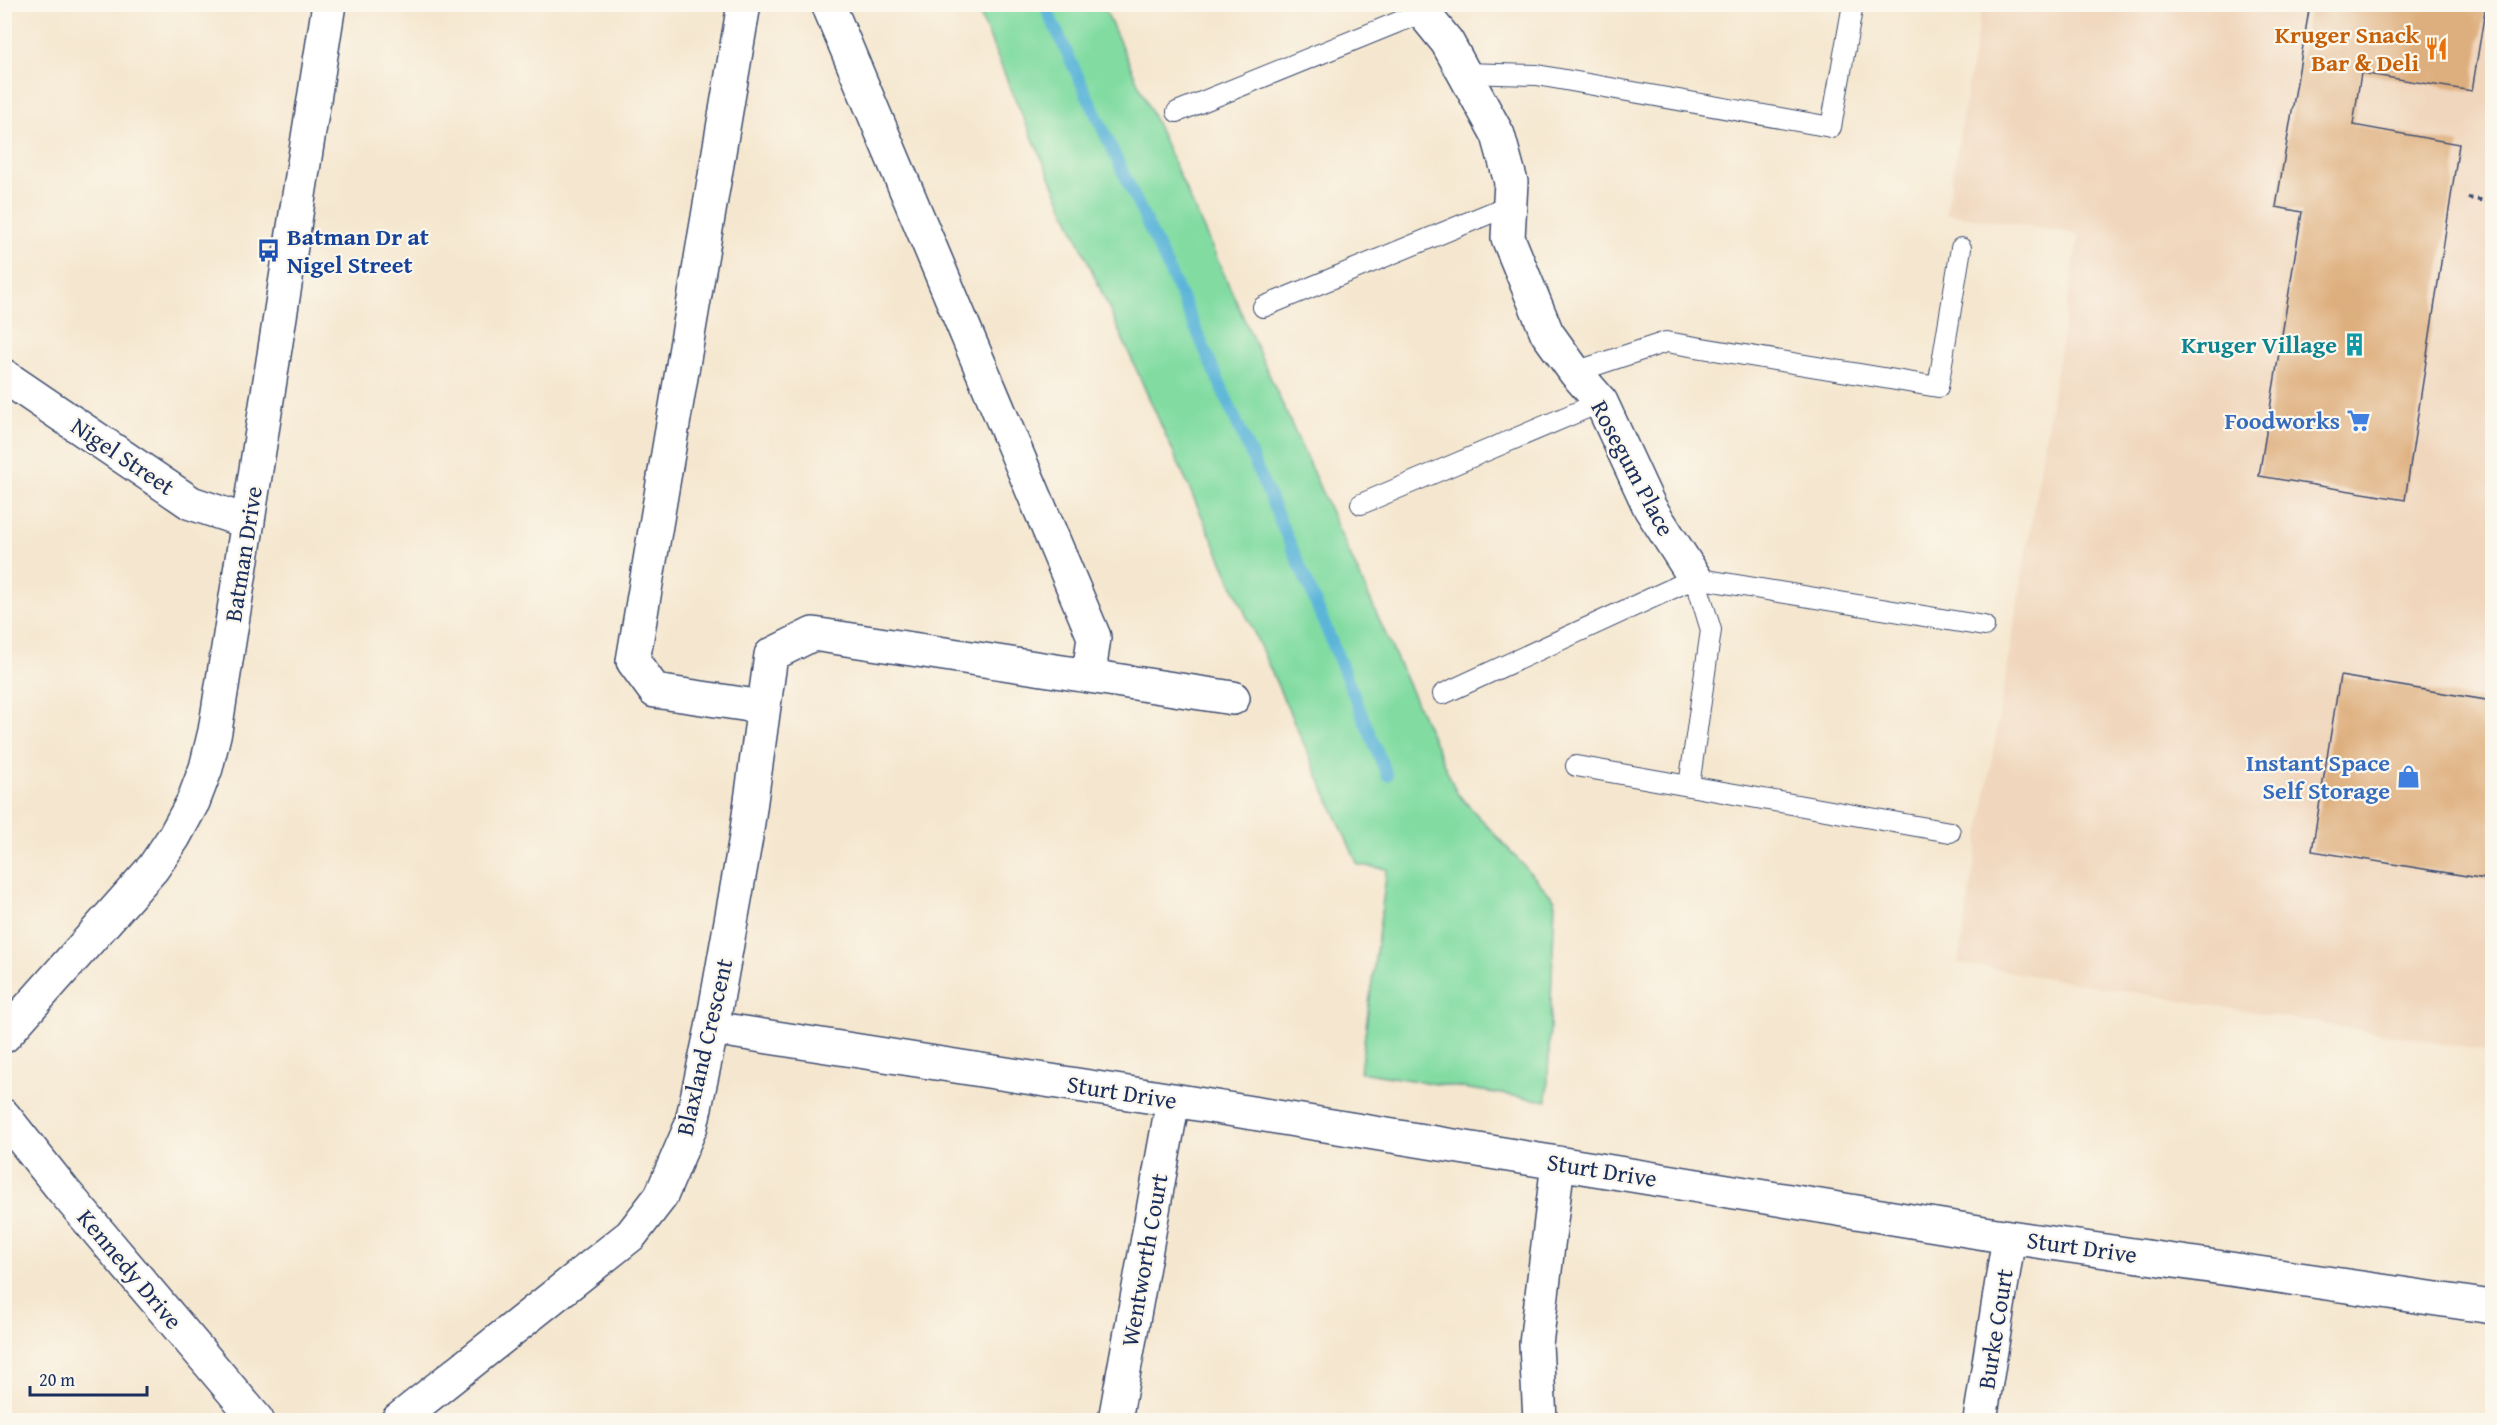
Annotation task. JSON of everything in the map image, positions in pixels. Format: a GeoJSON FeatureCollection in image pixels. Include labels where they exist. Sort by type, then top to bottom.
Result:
{"type":"FeatureCollection","features":[{"type":"Feature","properties":{"kind":"street","name":"Batman Drive"},"geometry":{"type":"LineString","coordinates":[[4,1036],[153,868],[174,837],[193,802],[206,768],[215,731],[329,4]]}},
{"type":"Feature","properties":{"kind":"street"},"geometry":{"type":"LineString","coordinates":[[744,4],[633,660],[655,691],[763,707]]}},
{"type":"Feature","properties":{"kind":"street"},"geometry":{"type":"LineString","coordinates":[[828,4],[1094,637],[1089,674],[1233,698]]}},
{"type":"Feature","properties":{"kind":"street","name":"Rosegum Place"},"geometry":{"type":"LineString","coordinates":[[1419,8],[1447,42],[1498,135],[1511,182],[1508,238],[1547,333],[1575,372],[1601,402],[1650,508],[1695,578]]}},
{"type":"Feature","properties":{"kind":"street","name":"Nigel Street"},"geometry":{"type":"LineString","coordinates":[[4,376],[191,502],[248,522]]}},
{"type":"Feature","properties":{"kind":"street","name":"Blaxland Crescent"},"geometry":{"type":"LineString","coordinates":[[398,1420],[631,1235],[661,1196],[691,1126],[712,1028],[746,837],[771,655],[813,634],[1089,674]]}},
{"type":"Feature","properties":{"kind":"street","name":"Sturt Drive"},"geometry":{"type":"LineString","coordinates":[[712,1028],[1173,1100],[2009,1237],[2493,1307]]}},
{"type":"Feature","properties":{"kind":"street","name":"Wentworth Court"},"geometry":{"type":"LineString","coordinates":[[1115,1420],[1173,1100]]}},
{"type":"Feature","properties":{"kind":"street","name":"Kennedy Drive"},"geometry":{"type":"LineString","coordinates":[[4,1116],[63,1190],[257,1420]]}},
{"type":"Feature","properties":{"kind":"street"},"geometry":{"type":"LineString","coordinates":[[1540,1420],[1536,1344],[1558,1163]]}},
{"type":"Feature","properties":{"kind":"street","name":"Burke Court"},"geometry":{"type":"LineString","coordinates":[[1980,1420],[2009,1237]]}},
{"type":"Feature","properties":{"kind":"lane"},"geometry":{"type":"LineString","coordinates":[[1464,73],[1537,75],[1832,127],[1853,4]]}},
{"type":"Feature","properties":{"kind":"lane"},"geometry":{"type":"LineString","coordinates":[[1177,112],[1419,8]]}},
{"type":"Feature","properties":{"kind":"lane"},"geometry":{"type":"LineString","coordinates":[[1263,308],[1509,205]]}},
{"type":"Feature","properties":{"kind":"lane"},"geometry":{"type":"LineString","coordinates":[[1575,372],[1666,342],[1938,387],[1961,248]]}},
{"type":"Feature","properties":{"kind":"lane"},"geometry":{"type":"LineString","coordinates":[[1361,504],[1601,402]]}},
{"type":"Feature","properties":{"kind":"lane"},"geometry":{"type":"LineString","coordinates":[[1689,786],[1711,630],[1695,578]]}},
{"type":"Feature","properties":{"kind":"lane"},"geometry":{"type":"LineString","coordinates":[[1443,694],[1695,578],[1984,626]]}},
{"type":"Feature","properties":{"kind":"lane"},"geometry":{"type":"LineString","coordinates":[[1576,766],[1950,831]]}},
{"type":"Feature","properties":{"kind":"path"},"geometry":{"type":"LineString","coordinates":[[2468,198],[2493,201]]}},
{"type":"Feature","properties":{"kind":"shaded area"},"geometry":{"type":"Polygon","coordinates":[[[1982,5],[2492,5],[2492,1052],[1958,963],[2079,234],[1946,214],[1982,5]]]}},
{"type":"Feature","properties":{"kind":"green space"},"geometry":{"type":"Polygon","coordinates":[[[976,5],[1103,5],[1457,793],[1555,900],[1547,1101],[1360,1072],[1387,869],[1358,865],[1013,94],[976,5]]]}},
{"type":"Feature","properties":{"kind":"building","name":"Kruger Village"},"geometry":{"type":"Polygon","coordinates":[[[2310,4],[2486,4],[2472,91],[2361,73],[2353,125],[2459,144],[2405,500],[2259,476],[2302,212],[2276,207],[2310,4]]]}},
{"type":"Feature","properties":{"kind":"building","name":"Instant Space Self Storage"},"geometry":{"type":"Polygon","coordinates":[[[2340,676],[2492,701],[2492,880],[2312,851],[2340,676]]]}},
{"type":"Feature","properties":{"kind":"waterway"},"geometry":{"type":"LineString","coordinates":[[1044,4],[1183,300],[1307,582],[1387,775]]}},
{"type":"Feature","properties":{"kind":"place","name":"Kruger Snack Bar & Deli"},"geometry":{"type":"Point","coordinates":[2437,48]}},
{"type":"Feature","properties":{"kind":"place","name":"Batman Dr at Nigel Street"},"geometry":{"type":"Point","coordinates":[269,250]}},
{"type":"Feature","properties":{"kind":"place","name":"Kruger Village"},"geometry":{"type":"Point","coordinates":[2355,344]}},
{"type":"Feature","properties":{"kind":"place","name":"Foodworks"},"geometry":{"type":"Point","coordinates":[2358,420]}},
{"type":"Feature","properties":{"kind":"place","name":"Instant Space Self Storage"},"geometry":{"type":"Point","coordinates":[2408,776]}}]}
